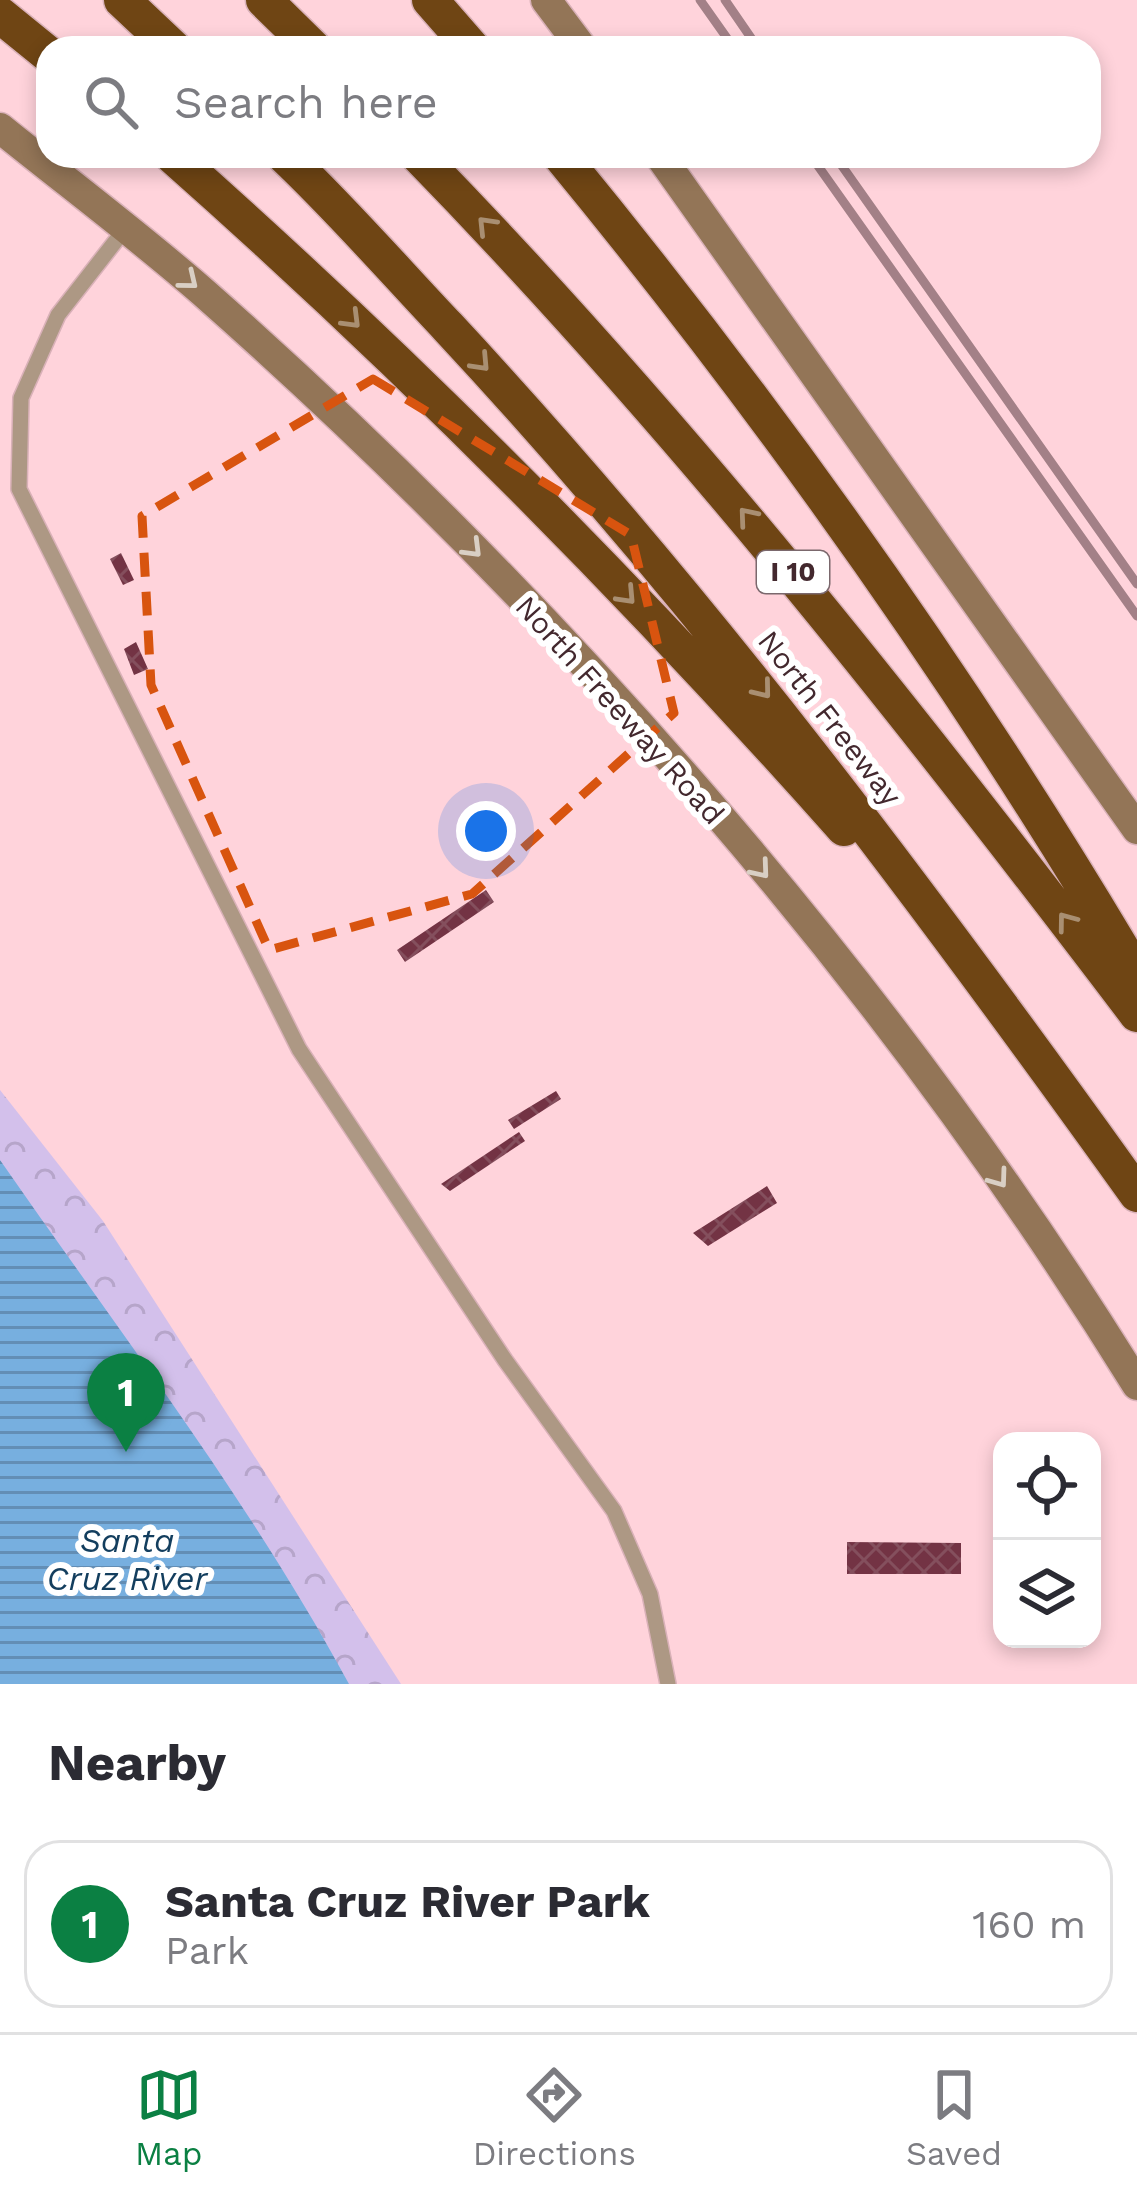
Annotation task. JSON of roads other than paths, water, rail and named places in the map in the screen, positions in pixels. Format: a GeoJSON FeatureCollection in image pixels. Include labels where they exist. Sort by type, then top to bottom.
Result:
{"type":"FeatureCollection","features":[{"type":"Feature","properties":{"kind":"highway"},"geometry":{"type":"LineString","coordinates":[[122,0],[160,36]]}},
{"type":"Feature","properties":{"kind":"highway"},"geometry":{"type":"LineString","coordinates":[[264,0],[301,36]]}},
{"type":"Feature","properties":{"kind":"highway"},"geometry":{"type":"LineString","coordinates":[[430,0],[462,36]]}},
{"type":"Feature","properties":{"kind":"highway"},"geometry":{"type":"LineString","coordinates":[[0,15],[36,44]]}},
{"type":"Feature","properties":{"kind":"highway"},"geometry":{"type":"LineString","coordinates":[[185,168],[343,310],[614,582],[998,1000]]}},
{"type":"Feature","properties":{"kind":"highway","name":"North Freeway"},"geometry":{"type":"LineString","coordinates":[[296,168],[486,368],[673,578],[919,889],[1137,1194]]}},
{"type":"Feature","properties":{"kind":"highway","name":"North Freeway"},"geometry":{"type":"LineString","coordinates":[[431,168],[592,336],[724,488],[892,695],[1137,1014]]}},
{"type":"Feature","properties":{"kind":"highway"},"geometry":{"type":"LineString","coordinates":[[570,168],[891,591],[999,748],[1137,975]]}},
{"type":"Feature","properties":{"kind":"main road"},"geometry":{"type":"LineString","coordinates":[[546,0],[573,36]]}},
{"type":"Feature","properties":{"kind":"main road","name":"North Freeway Road"},"geometry":{"type":"LineString","coordinates":[[0,128],[36,157]]}},
{"type":"Feature","properties":{"kind":"main road","name":"North Freeway Road"},"geometry":{"type":"LineString","coordinates":[[50,168],[201,290],[390,466],[570,649],[684,776],[928,1082],[1022,1210],[1137,1384]]}},
{"type":"Feature","properties":{"kind":"main road"},"geometry":{"type":"LineString","coordinates":[[669,168],[1137,829]]}},
{"type":"Feature","properties":{"kind":"lane"},"geometry":{"type":"LineString","coordinates":[[125,229],[58,315],[21,398],[19,489],[299,1049],[505,1360],[614,1511],[650,1594],[668,1684]]}},
{"type":"Feature","properties":{"kind":"water","name":"Santa Cruz River"},"geometry":{"type":"Polygon","coordinates":[[[0,1160],[226,1482],[349,1684],[0,1684],[0,1160]]]}},
{"type":"Feature","properties":{"kind":"railway"},"geometry":{"type":"LineString","coordinates":[[700,0],[726,36]]}},
{"type":"Feature","properties":{"kind":"railway"},"geometry":{"type":"LineString","coordinates":[[725,0],[750,36]]}},
{"type":"Feature","properties":{"kind":"railway"},"geometry":{"type":"LineString","coordinates":[[820,168],[1137,616]]}},
{"type":"Feature","properties":{"kind":"railway"},"geometry":{"type":"LineString","coordinates":[[843,168],[1137,584]]}},
{"type":"Feature","properties":{"kind":"place","name":"Santa Cruz River Park"},"geometry":{"type":"Point","coordinates":[126,1452]}}]}
